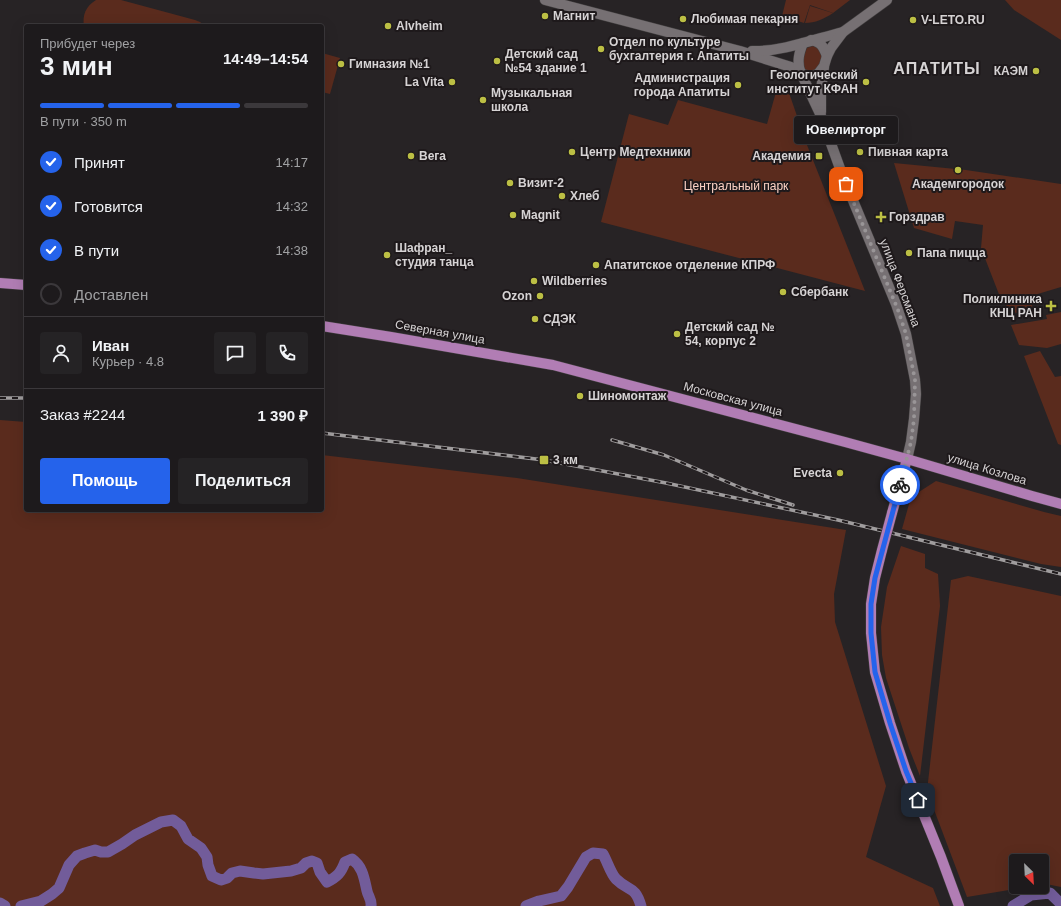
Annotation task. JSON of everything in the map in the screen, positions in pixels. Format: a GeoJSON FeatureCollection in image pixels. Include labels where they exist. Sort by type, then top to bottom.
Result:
{"type":"FeatureCollection","features":[{"type":"Feature","properties":{"kind":"main road"},"geometry":{"type":"LineString","coordinates":[[0,283],[24,285]]}},
{"type":"Feature","properties":{"kind":"main road","name":"Северная улица"},"geometry":{"type":"LineString","coordinates":[[324,326],[553,365]]}},
{"type":"Feature","properties":{"kind":"main road","name":"Московская улица"},"geometry":{"type":"LineString","coordinates":[[553,365],[907,459]]}},
{"type":"Feature","properties":{"kind":"main road","name":"улица Козлова"},"geometry":{"type":"LineString","coordinates":[[907,459],[1061,504]]}},
{"type":"Feature","properties":{"kind":"main road","name":"улица Ферсмана"},"geometry":{"type":"LineString","coordinates":[[907,459],[875,578],[871,604],[871,633],[875,672],[906,771],[959,906]]}},
{"type":"Feature","properties":{"kind":"street"},"geometry":{"type":"LineString","coordinates":[[545,0],[740,51],[791,67],[801,73],[810,76],[818,74],[826,61],[824,49],[819,42],[807,42],[798,56],[801,73]]}},
{"type":"Feature","properties":{"kind":"street","name":"улица Ферсмана"},"geometry":{"type":"LineString","coordinates":[[821,116],[821,90],[826,61],[837,40],[843,32],[887,0]]}},
{"type":"Feature","properties":{"kind":"street","name":"улица Ферсмана"},"geometry":{"type":"LineString","coordinates":[[740,51],[763,52],[843,32]]}},
{"type":"Feature","properties":{"kind":"street","name":"улица Ферсмана"},"geometry":{"type":"LineString","coordinates":[[801,73],[821,116],[842,174],[893,297],[906,334],[915,380],[916,394],[911,442],[907,459]]}},
{"type":"Feature","properties":{"kind":"green space"},"geometry":{"type":"Polygon","coordinates":[[[96,0],[121,0],[195,20],[202,24],[84,24],[84,15],[90,5],[96,0]]]}},
{"type":"Feature","properties":{"kind":"green space"},"geometry":{"type":"Polygon","coordinates":[[[786,0],[850,0],[833,13],[810,5],[804,23],[782,16],[786,0]]]}},
{"type":"Feature","properties":{"kind":"green space"},"geometry":{"type":"Polygon","coordinates":[[[1005,0],[1061,0],[1061,40],[1014,10],[1005,0]]]}},
{"type":"Feature","properties":{"kind":"green space"},"geometry":{"type":"Polygon","coordinates":[[[810,6],[833,13],[819,20],[805,23],[810,6]]]}},
{"type":"Feature","properties":{"kind":"green space"},"geometry":{"type":"Polygon","coordinates":[[[812,46],[820,51],[821,60],[819,67],[811,73],[803,69],[802,60],[807,48],[812,46]]]}},
{"type":"Feature","properties":{"kind":"green space"},"geometry":{"type":"Polygon","coordinates":[[[324,54],[340,58],[330,94],[324,92],[324,54]]]}},
{"type":"Feature","properties":{"kind":"green space","name":"Центральный парк"},"geometry":{"type":"Polygon","coordinates":[[[778,85],[787,87],[807,145],[865,291],[601,222],[629,114],[668,125],[678,100],[767,124],[778,85]]]}},
{"type":"Feature","properties":{"kind":"green space"},"geometry":{"type":"Polygon","coordinates":[[[894,163],[966,170],[1061,184],[1061,287],[1031,296],[1033,312],[1016,313],[1002,302],[981,248],[983,225],[955,221],[952,239],[914,228],[894,163]]]}},
{"type":"Feature","properties":{"kind":"green space"},"geometry":{"type":"Polygon","coordinates":[[[1061,312],[1061,344],[1047,348],[1019,345],[1011,325],[1047,319],[1046,315],[1061,312]]]}},
{"type":"Feature","properties":{"kind":"green space"},"geometry":{"type":"Polygon","coordinates":[[[1040,351],[1055,377],[1061,376],[1061,445],[1058,444],[1024,356],[1040,351]]]}},
{"type":"Feature","properties":{"kind":"green space"},"geometry":{"type":"Polygon","coordinates":[[[0,420],[24,422],[24,512],[324,512],[324,455],[517,478],[846,530],[834,594],[835,622],[886,786],[866,857],[933,888],[940,906],[0,906],[0,420]]]}},
{"type":"Feature","properties":{"kind":"green space"},"geometry":{"type":"Polygon","coordinates":[[[936,481],[1061,516],[1061,567],[1041,564],[902,529],[911,497],[936,481]]]}},
{"type":"Feature","properties":{"kind":"green space"},"geometry":{"type":"Polygon","coordinates":[[[901,546],[925,554],[925,568],[938,574],[940,606],[920,776],[909,748],[886,678],[882,655],[881,627],[887,587],[901,546]]]}},
{"type":"Feature","properties":{"kind":"green space"},"geometry":{"type":"Polygon","coordinates":[[[968,576],[1061,596],[1061,887],[1049,885],[1049,854],[1009,854],[1009,890],[967,897],[927,791],[951,580],[968,576]]]}},
{"type":"Feature","properties":{"kind":"waterway"},"geometry":{"type":"LineString","coordinates":[[21,906],[41,901],[59,888],[69,865],[77,856],[95,850],[108,852],[135,835],[161,822],[173,820],[181,826],[188,839],[201,848],[207,857],[212,876],[221,880],[227,878],[232,873],[240,871],[263,874],[291,871],[301,868],[306,863],[312,861],[317,863],[320,872],[327,882],[338,874],[345,862],[352,859],[359,866],[362,873],[371,906]]}},
{"type":"Feature","properties":{"kind":"waterway"},"geometry":{"type":"LineString","coordinates":[[526,906],[539,901],[561,896],[586,857],[593,853],[603,854],[614,877],[634,892],[639,899],[641,906]]}},
{"type":"Feature","properties":{"kind":"waterway"},"geometry":{"type":"LineString","coordinates":[[1013,906],[1031,895],[1050,893],[1061,904]]}},
{"type":"Feature","properties":{"kind":"waterway"},"geometry":{"type":"LineString","coordinates":[[0,903],[5,906]]}},
{"type":"Feature","properties":{"kind":"railway"},"geometry":{"type":"LineString","coordinates":[[0,398],[24,398]]}},
{"type":"Feature","properties":{"kind":"railway"},"geometry":{"type":"LineString","coordinates":[[324,433],[544,460],[666,483],[838,520],[1061,574]]}},
{"type":"Feature","properties":{"kind":"railway"},"geometry":{"type":"LineString","coordinates":[[612,440],[664,455],[746,490],[793,505]]}},
{"type":"Feature","properties":{"kind":"way so far"},"geometry":{"type":"LineString","coordinates":[[846,184],[898,310],[906,334],[915,380],[916,394],[911,442],[900,485]]}},
{"type":"Feature","properties":{"kind":"place","name":"Магнит"},"geometry":{"type":"Point","coordinates":[545,16]}},
{"type":"Feature","properties":{"kind":"place","name":"Любимая пекарня"},"geometry":{"type":"Point","coordinates":[683,19]}},
{"type":"Feature","properties":{"kind":"place","name":"V-LETO.RU"},"geometry":{"type":"Point","coordinates":[913,20]}},
{"type":"Feature","properties":{"kind":"place","name":"Alvheim"},"geometry":{"type":"Point","coordinates":[388,26]}},
{"type":"Feature","properties":{"kind":"place","name":"Отдел по культуре бухгалтерия г. Апатиты"},"geometry":{"type":"Point","coordinates":[601,49]}},
{"type":"Feature","properties":{"kind":"place","name":"Детский сад №54 здание 1"},"geometry":{"type":"Point","coordinates":[497,61]}},
{"type":"Feature","properties":{"kind":"place","name":"Гимназия №1"},"geometry":{"type":"Point","coordinates":[341,64]}},
{"type":"Feature","properties":{"kind":"place","name":"КАЭМ"},"geometry":{"type":"Point","coordinates":[1036,71]}},
{"type":"Feature","properties":{"kind":"place","name":"La Vita"},"geometry":{"type":"Point","coordinates":[452,82]}},
{"type":"Feature","properties":{"kind":"place","name":"Геологический институт КФАН"},"geometry":{"type":"Point","coordinates":[866,82]}},
{"type":"Feature","properties":{"kind":"place","name":"Администрация города Апатиты"},"geometry":{"type":"Point","coordinates":[738,85]}},
{"type":"Feature","properties":{"kind":"place","name":"Музыкальная школа"},"geometry":{"type":"Point","coordinates":[483,100]}},
{"type":"Feature","properties":{"kind":"place","name":"Центр Медтехники"},"geometry":{"type":"Point","coordinates":[572,152]}},
{"type":"Feature","properties":{"kind":"place","name":"Пивная карта"},"geometry":{"type":"Point","coordinates":[860,152]}},
{"type":"Feature","properties":{"kind":"place","name":"Вега"},"geometry":{"type":"Point","coordinates":[411,156]}},
{"type":"Feature","properties":{"kind":"place","name":"Академия"},"geometry":{"type":"Point","coordinates":[819,156]}},
{"type":"Feature","properties":{"kind":"place","name":"Академгородок"},"geometry":{"type":"Point","coordinates":[958,170]}},
{"type":"Feature","properties":{"kind":"place","name":"Визит-2"},"geometry":{"type":"Point","coordinates":[510,183]}},
{"type":"Feature","properties":{"kind":"place","name":"Ювелирторг"},"geometry":{"type":"Point","coordinates":[846,184]}},
{"type":"Feature","properties":{"kind":"place","name":"Хлеб"},"geometry":{"type":"Point","coordinates":[562,196]}},
{"type":"Feature","properties":{"kind":"place","name":"Magnit"},"geometry":{"type":"Point","coordinates":[513,215]}},
{"type":"Feature","properties":{"kind":"place","name":"Горздрав"},"geometry":{"type":"Point","coordinates":[881,217]}},
{"type":"Feature","properties":{"kind":"place","name":"Папа пицца"},"geometry":{"type":"Point","coordinates":[909,253]}},
{"type":"Feature","properties":{"kind":"place","name":"Шафран_ студия танца"},"geometry":{"type":"Point","coordinates":[387,255]}},
{"type":"Feature","properties":{"kind":"place","name":"Апатитское отделение КПРФ"},"geometry":{"type":"Point","coordinates":[596,265]}},
{"type":"Feature","properties":{"kind":"place","name":"Wildberries"},"geometry":{"type":"Point","coordinates":[534,281]}},
{"type":"Feature","properties":{"kind":"place","name":"Сбербанк"},"geometry":{"type":"Point","coordinates":[783,292]}},
{"type":"Feature","properties":{"kind":"place","name":"Ozon"},"geometry":{"type":"Point","coordinates":[540,296]}},
{"type":"Feature","properties":{"kind":"place","name":"Поликлиника КНЦ РАН"},"geometry":{"type":"Point","coordinates":[1051,306]}},
{"type":"Feature","properties":{"kind":"place","name":"СДЭК"},"geometry":{"type":"Point","coordinates":[535,319]}},
{"type":"Feature","properties":{"kind":"place","name":"Детский сад № 54, корпус 2"},"geometry":{"type":"Point","coordinates":[677,334]}},
{"type":"Feature","properties":{"kind":"place","name":"Шиномонтаж"},"geometry":{"type":"Point","coordinates":[580,396]}},
{"type":"Feature","properties":{"kind":"place","name":"3 км"},"geometry":{"type":"Point","coordinates":[544,460]}},
{"type":"Feature","properties":{"kind":"place","name":"Evecta"},"geometry":{"type":"Point","coordinates":[840,473]}},
{"type":"Feature","properties":{"kind":"district","name":"АПАТИТЫ"},"geometry":{"type":"Point","coordinates":[937,68]}},
{"type":"Feature","properties":{"kind":"route"},"geometry":{"type":"LineString","coordinates":[[900,485],[875,578],[871,604],[871,633],[875,672],[906,771],[918,800]]}}]}
